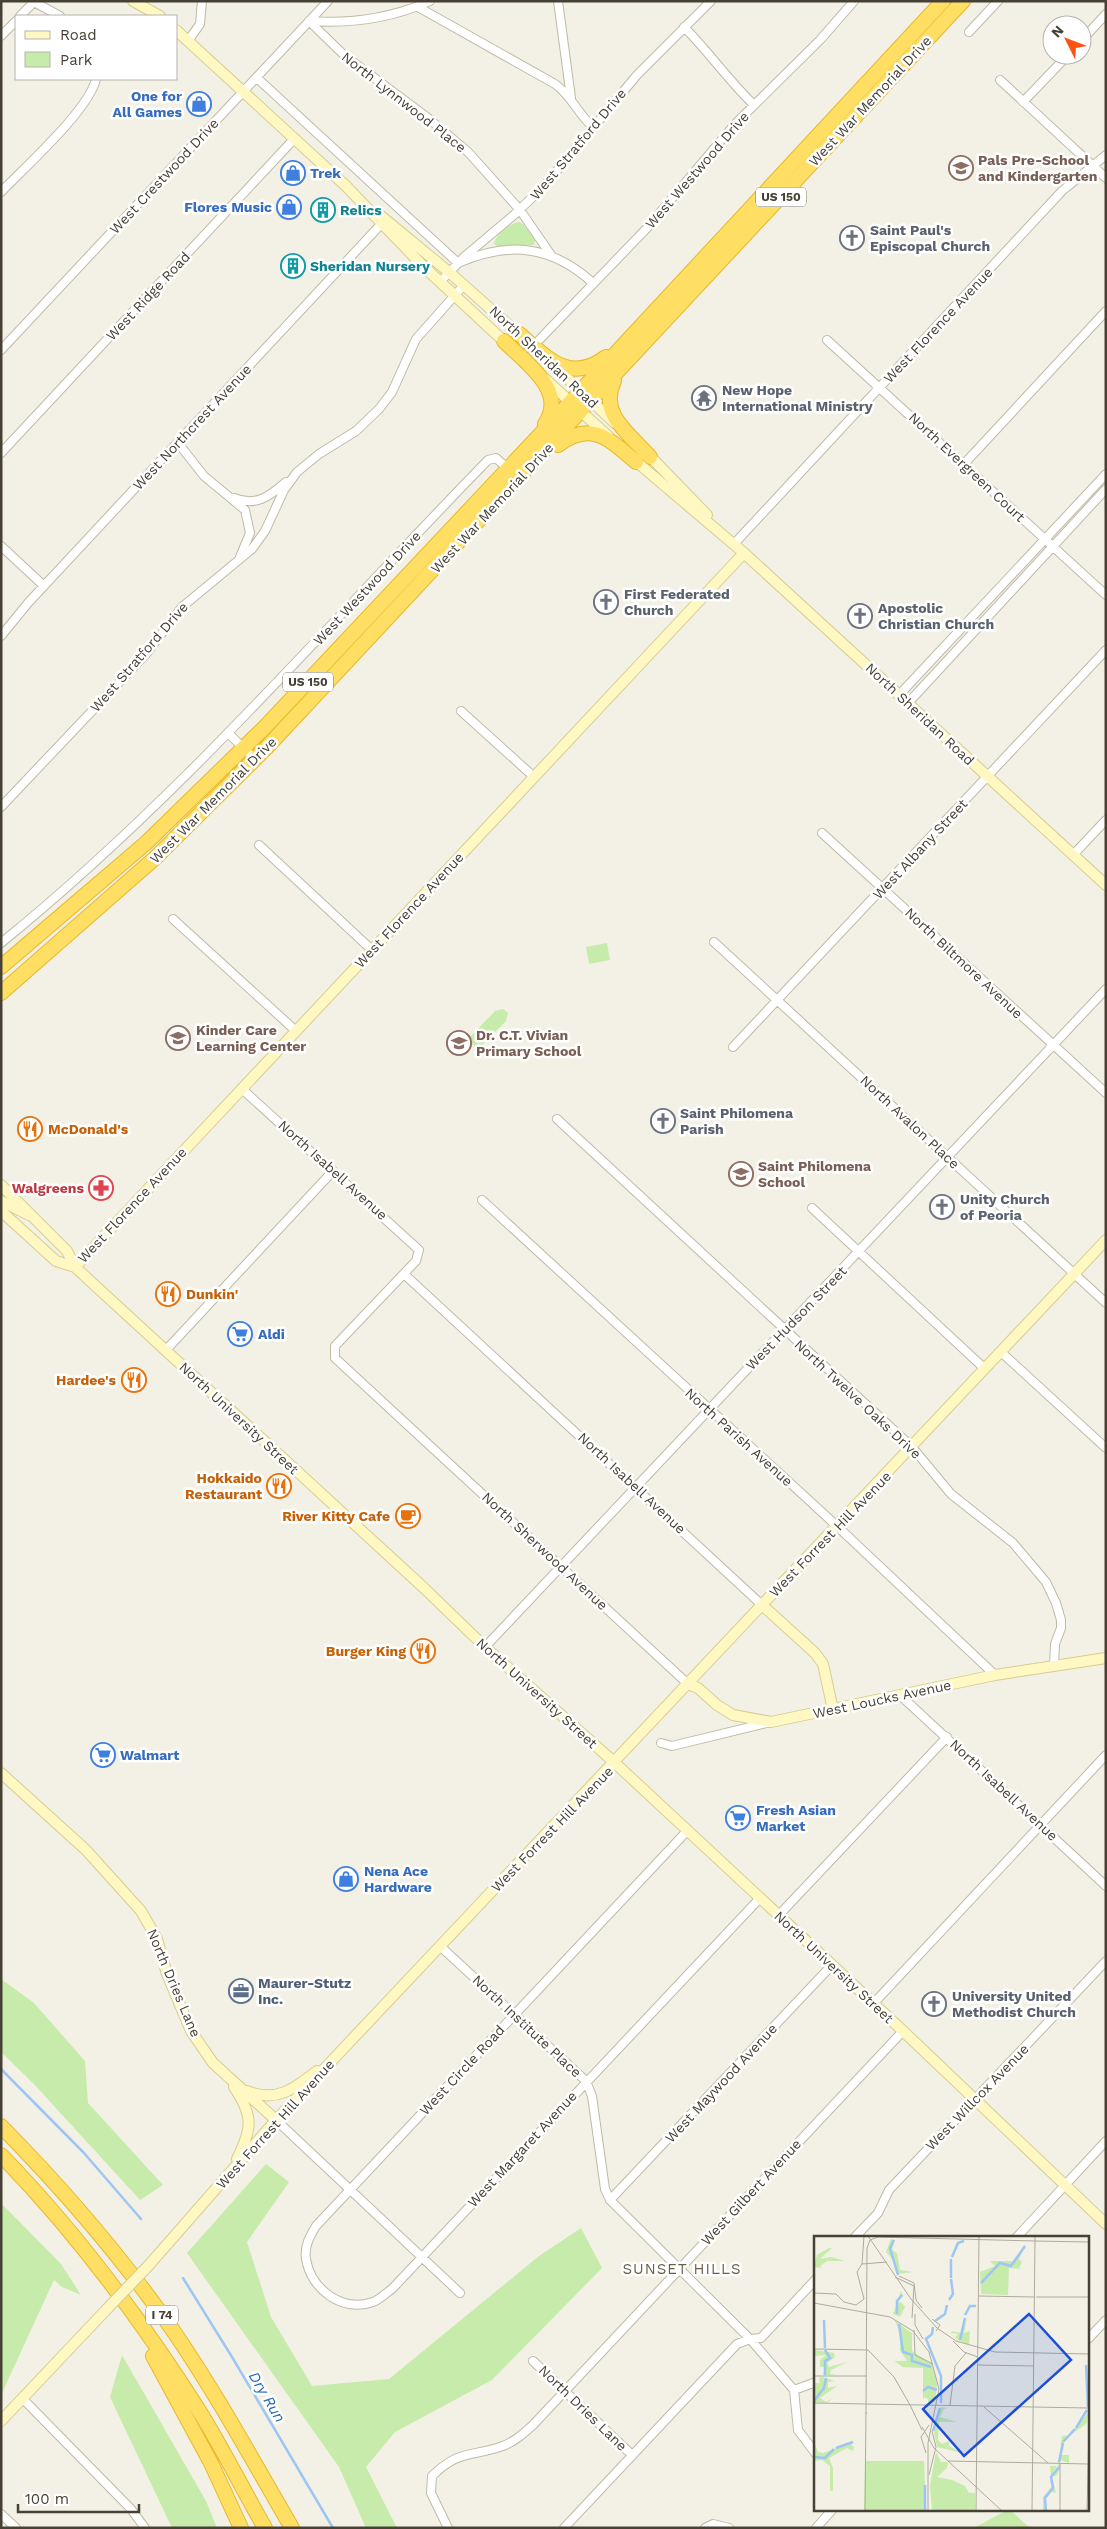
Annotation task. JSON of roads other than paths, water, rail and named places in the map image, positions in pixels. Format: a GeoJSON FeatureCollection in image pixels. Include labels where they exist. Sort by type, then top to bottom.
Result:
{"type":"FeatureCollection","features":[{"type":"Feature","properties":{"kind":"highway","name":"West War Memorial Drive"},"geometry":{"type":"LineString","coordinates":[[1,967],[146,843],[244,749],[571,402],[943,1]]}},
{"type":"Feature","properties":{"kind":"highway","name":"West War Memorial Drive"},"geometry":{"type":"LineString","coordinates":[[1,993],[122,889],[255,760],[582,412],[963,1]]}},
{"type":"Feature","properties":{"kind":"highway"},"geometry":{"type":"LineString","coordinates":[[518,334],[561,367],[582,369],[606,358],[652,314]]}},
{"type":"Feature","properties":{"kind":"highway"},"geometry":{"type":"LineString","coordinates":[[504,341],[544,383],[553,400],[552,409],[546,422],[508,469]]}},
{"type":"Feature","properties":{"kind":"highway"},"geometry":{"type":"LineString","coordinates":[[642,347],[615,379],[608,401],[614,417],[650,456]]}},
{"type":"Feature","properties":{"kind":"highway"},"geometry":{"type":"LineString","coordinates":[[501,498],[554,447],[578,434],[590,433],[603,436],[636,462]]}},
{"type":"Feature","properties":{"kind":"highway","name":"I 74"},"geometry":{"type":"LineString","coordinates":[[1,2126],[93,2225],[172,2330],[219,2403],[292,2528]]}},
{"type":"Feature","properties":{"kind":"highway","name":"I 74"},"geometry":{"type":"LineString","coordinates":[[1,2155],[46,2203],[104,2271],[126,2301],[198,2409],[265,2528]]}},
{"type":"Feature","properties":{"kind":"highway"},"geometry":{"type":"LineString","coordinates":[[104,2271],[179,2403],[241,2528]]}},
{"type":"Feature","properties":{"kind":"highway"},"geometry":{"type":"LineString","coordinates":[[172,2330],[224,2402],[302,2528]]}},
{"type":"Feature","properties":{"kind":"main road"},"geometry":{"type":"LineString","coordinates":[[133,1],[138,6],[158,14]]}},
{"type":"Feature","properties":{"kind":"main road"},"geometry":{"type":"LineString","coordinates":[[152,1],[158,14]]}},
{"type":"Feature","properties":{"kind":"main road","name":"North Sheridan Road"},"geometry":{"type":"LineString","coordinates":[[178,32],[343,183],[440,282],[504,341],[636,462],[744,553],[1106,885]]}},
{"type":"Feature","properties":{"kind":"main road","name":"North Sheridan Road"},"geometry":{"type":"LineString","coordinates":[[383,222],[464,284],[592,401],[650,456],[734,544]]}},
{"type":"Feature","properties":{"kind":"main road","name":"West Florence Avenue"},"geometry":{"type":"LineString","coordinates":[[75,1267],[744,553]]}},
{"type":"Feature","properties":{"kind":"main road","name":"North University Street"},"geometry":{"type":"LineString","coordinates":[[1,1185],[67,1251],[75,1267],[424,1588],[485,1647],[760,1898],[1106,2224]]}},
{"type":"Feature","properties":{"kind":"main road"},"geometry":{"type":"LineString","coordinates":[[1,1201],[37,1219]]}},
{"type":"Feature","properties":{"kind":"main road","name":"North University Street"},"geometry":{"type":"LineString","coordinates":[[1,1211],[56,1261],[75,1267]]}},
{"type":"Feature","properties":{"kind":"main road","name":"West Forrest Hill Avenue"},"geometry":{"type":"LineString","coordinates":[[1,2421],[148,2265],[276,2120],[762,1605],[838,1527],[1106,1240]]}},
{"type":"Feature","properties":{"kind":"main road","name":"North Isabell Avenue"},"geometry":{"type":"LineString","coordinates":[[762,1605],[819,1658],[823,1664],[833,1710]]}},
{"type":"Feature","properties":{"kind":"main road","name":"West Loucks Avenue"},"geometry":{"type":"LineString","coordinates":[[771,1722],[995,1675],[1106,1658]]}},
{"type":"Feature","properties":{"kind":"main road","name":"North Sherwood Avenue"},"geometry":{"type":"LineString","coordinates":[[688,1684],[698,1688],[717,1705],[733,1714],[771,1722]]}},
{"type":"Feature","properties":{"kind":"main road","name":"North Dries Lane"},"geometry":{"type":"LineString","coordinates":[[1,1773],[86,1850],[141,1911],[157,1939],[167,1974],[191,2031],[213,2063],[276,2120]]}},
{"type":"Feature","properties":{"kind":"main road"},"geometry":{"type":"LineString","coordinates":[[235,2084],[261,2097],[272,2096],[299,2083],[338,2055]]}},
{"type":"Feature","properties":{"kind":"main road"},"geometry":{"type":"LineString","coordinates":[[222,2182],[236,2161],[250,2129],[246,2106],[226,2076]]}},
{"type":"Feature","properties":{"kind":"street"},"geometry":{"type":"LineString","coordinates":[[188,41],[200,24],[202,1]]}},
{"type":"Feature","properties":{"kind":"street","name":"West Crestwood Drive"},"geometry":{"type":"LineString","coordinates":[[1,350],[328,1]]}},
{"type":"Feature","properties":{"kind":"street"},"geometry":{"type":"LineString","coordinates":[[309,21],[361,20],[418,6],[430,1]]}},
{"type":"Feature","properties":{"kind":"street"},"geometry":{"type":"LineString","coordinates":[[558,1],[564,30],[568,84],[572,102]]}},
{"type":"Feature","properties":{"kind":"street","name":"West Stratford Drive"},"geometry":{"type":"LineString","coordinates":[[440,282],[458,263],[520,210],[550,180],[631,81],[711,1]]}},
{"type":"Feature","properties":{"kind":"street","name":"West Westwood Drive"},"geometry":{"type":"LineString","coordinates":[[540,339],[647,228],[723,137],[815,45],[854,1]]}},
{"type":"Feature","properties":{"kind":"street"},"geometry":{"type":"LineString","coordinates":[[969,32],[998,1]]}},
{"type":"Feature","properties":{"kind":"street"},"geometry":{"type":"LineString","coordinates":[[21,15],[35,2],[58,15]]}},
{"type":"Feature","properties":{"kind":"street"},"geometry":{"type":"LineString","coordinates":[[418,6],[562,88],[593,128]]}},
{"type":"Feature","properties":{"kind":"street"},"geometry":{"type":"LineString","coordinates":[[1092,29],[1106,14]]}},
{"type":"Feature","properties":{"kind":"street","name":"North Lynnwood Place"},"geometry":{"type":"LineString","coordinates":[[309,21],[345,56],[457,142],[520,210],[551,255]]}},
{"type":"Feature","properties":{"kind":"street"},"geometry":{"type":"LineString","coordinates":[[1,36],[15,22]]}},
{"type":"Feature","properties":{"kind":"street"},"geometry":{"type":"LineString","coordinates":[[684,26],[707,51],[729,81],[754,105]]}},
{"type":"Feature","properties":{"kind":"street"},"geometry":{"type":"LineString","coordinates":[[1023,102],[1058,65]]}},
{"type":"Feature","properties":{"kind":"street"},"geometry":{"type":"LineString","coordinates":[[257,78],[458,263]]}},
{"type":"Feature","properties":{"kind":"street"},"geometry":{"type":"LineString","coordinates":[[1,192],[85,103],[96,80]]}},
{"type":"Feature","properties":{"kind":"street"},"geometry":{"type":"LineString","coordinates":[[1000,80],[1106,178]]}},
{"type":"Feature","properties":{"kind":"street","name":"West Ridge Road"},"geometry":{"type":"LineString","coordinates":[[1,453],[295,138]]}},
{"type":"Feature","properties":{"kind":"street","name":"West Florence Avenue"},"geometry":{"type":"LineString","coordinates":[[734,544],[1062,191],[1106,155]]}},
{"type":"Feature","properties":{"kind":"street","name":"West Northcrest Avenue"},"geometry":{"type":"LineString","coordinates":[[1,636],[44,586],[383,222]]}},
{"type":"Feature","properties":{"kind":"street","name":"North Lynnwood Place"},"geometry":{"type":"LineString","coordinates":[[458,263],[486,252],[531,250],[551,255],[572,266],[593,283]]}},
{"type":"Feature","properties":{"kind":"street","name":"West Stratford Drive"},"geometry":{"type":"LineString","coordinates":[[1,807],[142,658],[182,607],[226,572],[257,544],[284,490],[300,469],[319,454],[356,431],[379,409],[392,392],[416,339],[464,284]]}},
{"type":"Feature","properties":{"kind":"street"},"geometry":{"type":"LineString","coordinates":[[964,464],[1106,311]]}},
{"type":"Feature","properties":{"kind":"street","name":"North Evergreen Court"},"geometry":{"type":"LineString","coordinates":[[828,340],[1106,595]]}},
{"type":"Feature","properties":{"kind":"street"},"geometry":{"type":"LineString","coordinates":[[178,442],[200,472],[245,510],[250,533],[242,554],[226,572]]}},
{"type":"Feature","properties":{"kind":"street","name":"West Westwood Drive"},"geometry":{"type":"LineString","coordinates":[[1,943],[130,830],[228,734],[488,460],[496,458],[508,469]]}},
{"type":"Feature","properties":{"kind":"street"},"geometry":{"type":"LineString","coordinates":[[228,495],[248,502],[267,498],[300,469]]}},
{"type":"Feature","properties":{"kind":"street"},"geometry":{"type":"LineString","coordinates":[[900,695],[1106,474]]}},
{"type":"Feature","properties":{"kind":"street"},"geometry":{"type":"LineString","coordinates":[[908,703],[1106,489]]}},
{"type":"Feature","properties":{"kind":"street"},"geometry":{"type":"LineString","coordinates":[[1,546],[44,586]]}},
{"type":"Feature","properties":{"kind":"street","name":"West Albany Street"},"geometry":{"type":"LineString","coordinates":[[733,1047],[884,889],[1106,650]]}},
{"type":"Feature","properties":{"kind":"street"},"geometry":{"type":"LineString","coordinates":[[461,711],[533,776]]}},
{"type":"Feature","properties":{"kind":"street"},"geometry":{"type":"LineString","coordinates":[[228,734],[255,760]]}},
{"type":"Feature","properties":{"kind":"street"},"geometry":{"type":"LineString","coordinates":[[1073,855],[1106,820]]}},
{"type":"Feature","properties":{"kind":"street","name":"North Biltmore Avenue"},"geometry":{"type":"LineString","coordinates":[[822,833],[1106,1093]]}},
{"type":"Feature","properties":{"kind":"street"},"geometry":{"type":"LineString","coordinates":[[259,845],[372,950]]}},
{"type":"Feature","properties":{"kind":"street"},"geometry":{"type":"LineString","coordinates":[[173,918],[296,1031]]}},
{"type":"Feature","properties":{"kind":"street","name":"North Avalon Place"},"geometry":{"type":"LineString","coordinates":[[714,942],[1106,1303]]}},
{"type":"Feature","properties":{"kind":"street","name":"West Hudson Street"},"geometry":{"type":"LineString","coordinates":[[485,1647],[1106,989]]}},
{"type":"Feature","properties":{"kind":"street","name":"North Isabell Avenue"},"geometry":{"type":"LineString","coordinates":[[242,1089],[417,1246],[419,1254],[404,1274],[637,1487],[762,1605]]}},
{"type":"Feature","properties":{"kind":"street","name":"North Twelve Oaks Drive"},"geometry":{"type":"LineString","coordinates":[[557,1119],[912,1448],[951,1494],[1012,1544],[1046,1582],[1056,1603],[1061,1620],[1061,1628],[1055,1644],[1054,1665]]}},
{"type":"Feature","properties":{"kind":"street"},"geometry":{"type":"LineString","coordinates":[[166,1350],[333,1171]]}},
{"type":"Feature","properties":{"kind":"street","name":"North Parish Avenue"},"geometry":{"type":"LineString","coordinates":[[482,1200],[838,1527],[995,1675]]}},
{"type":"Feature","properties":{"kind":"street"},"geometry":{"type":"LineString","coordinates":[[812,1208],[986,1368]]}},
{"type":"Feature","properties":{"kind":"street","name":"North Sherwood Avenue"},"geometry":{"type":"LineString","coordinates":[[404,1274],[335,1346],[334,1354],[688,1684]]}},
{"type":"Feature","properties":{"kind":"street"},"geometry":{"type":"LineString","coordinates":[[1002,1352],[1106,1448]]}},
{"type":"Feature","properties":{"kind":"street","name":"North Isabell Avenue"},"geometry":{"type":"LineString","coordinates":[[901,1696],[1106,1886]]}},
{"type":"Feature","properties":{"kind":"street","name":"West Loucks Avenue"},"geometry":{"type":"LineString","coordinates":[[661,1743],[672,1746],[771,1722]]}},
{"type":"Feature","properties":{"kind":"street"},"geometry":{"type":"LineString","coordinates":[[779,1916],[946,1737]]}},
{"type":"Feature","properties":{"kind":"street"},"geometry":{"type":"LineString","coordinates":[[873,2004],[1106,1755]]}},
{"type":"Feature","properties":{"kind":"street","name":"West Circle Road"},"geometry":{"type":"LineString","coordinates":[[331,2298],[320,2289],[311,2275],[306,2257],[308,2240],[316,2226],[687,1831]]}},
{"type":"Feature","properties":{"kind":"street","name":"West Margaret Avenue"},"geometry":{"type":"LineString","coordinates":[[331,2298],[356,2305],[373,2302],[392,2289],[760,1898]]}},
{"type":"Feature","properties":{"kind":"street","name":"North Institute Place"},"geometry":{"type":"LineString","coordinates":[[440,1946],[586,2081],[592,2096],[605,2189],[610,2200],[750,2339],[794,2390]]}},
{"type":"Feature","properties":{"kind":"street","name":"West Willcox Avenue"},"geometry":{"type":"LineString","coordinates":[[856,2236],[878,2213],[889,2190],[1106,1961]]}},
{"type":"Feature","properties":{"kind":"street","name":"West Maywood Avenue"},"geometry":{"type":"LineString","coordinates":[[610,2200],[832,1965]]}},
{"type":"Feature","properties":{"kind":"street","name":"West Gilbert Avenue"},"geometry":{"type":"LineString","coordinates":[[448,2528],[431,2493],[432,2476],[444,2465],[461,2455],[500,2447],[518,2439],[903,2031]]}},
{"type":"Feature","properties":{"kind":"street","name":"North Dries Lane"},"geometry":{"type":"LineString","coordinates":[[276,2120],[460,2293]]}},
{"type":"Feature","properties":{"kind":"street"},"geometry":{"type":"LineString","coordinates":[[1018,2236],[1106,2141]]}},
{"type":"Feature","properties":{"kind":"street"},"geometry":{"type":"LineString","coordinates":[[564,2528],[737,2344],[750,2339],[761,2338],[814,2281]]}},
{"type":"Feature","properties":{"kind":"street"},"geometry":{"type":"LineString","coordinates":[[1090,2337],[1106,2320]]}},
{"type":"Feature","properties":{"kind":"street","name":"North Dries Lane"},"geometry":{"type":"LineString","coordinates":[[533,2361],[632,2455]]}},
{"type":"Feature","properties":{"kind":"street"},"geometry":{"type":"LineString","coordinates":[[814,2383],[794,2390],[798,2430],[814,2451]]}},
{"type":"Feature","properties":{"kind":"street"},"geometry":{"type":"LineString","coordinates":[[22,2398],[131,2509],[145,2528]]}},
{"type":"Feature","properties":{"kind":"street"},"geometry":{"type":"LineString","coordinates":[[816,2528],[830,2512]]}},
{"type":"Feature","properties":{"kind":"street"},"geometry":{"type":"LineString","coordinates":[[1,2514],[16,2528]]}},
{"type":"Feature","properties":{"kind":"street"},"geometry":{"type":"LineString","coordinates":[[705,2528],[713,2524],[729,2528]]}},
{"type":"Feature","properties":{"kind":"waterway","name":"Dry Run"},"geometry":{"type":"LineString","coordinates":[[1,2069],[84,2153],[141,2219]]}},
{"type":"Feature","properties":{"kind":"waterway","name":"Dry Run"},"geometry":{"type":"LineString","coordinates":[[183,2278],[333,2528]]}},
{"type":"Feature","properties":{"kind":"place","name":"One for All Games"},"geometry":{"type":"Point","coordinates":[199,104]}},
{"type":"Feature","properties":{"kind":"place","name":"Pals Pre-School and Kindergarten"},"geometry":{"type":"Point","coordinates":[961,168]}},
{"type":"Feature","properties":{"kind":"place","name":"Trek"},"geometry":{"type":"Point","coordinates":[293,173]}},
{"type":"Feature","properties":{"kind":"place","name":"Flores Music"},"geometry":{"type":"Point","coordinates":[289,207]}},
{"type":"Feature","properties":{"kind":"place","name":"Relics"},"geometry":{"type":"Point","coordinates":[323,210]}},
{"type":"Feature","properties":{"kind":"place","name":"Saint Paul's Episcopal Church"},"geometry":{"type":"Point","coordinates":[852,238]}},
{"type":"Feature","properties":{"kind":"place","name":"Sheridan Nursery"},"geometry":{"type":"Point","coordinates":[293,266]}},
{"type":"Feature","properties":{"kind":"place","name":"New Hope International Ministry"},"geometry":{"type":"Point","coordinates":[704,398]}},
{"type":"Feature","properties":{"kind":"place","name":"First Federated Church"},"geometry":{"type":"Point","coordinates":[606,602]}},
{"type":"Feature","properties":{"kind":"place","name":"Apostolic Christian Church"},"geometry":{"type":"Point","coordinates":[860,616]}},
{"type":"Feature","properties":{"kind":"place","name":"Kinder Care Learning Center"},"geometry":{"type":"Point","coordinates":[178,1038]}},
{"type":"Feature","properties":{"kind":"place","name":"Dr. C.T. Vivian Primary School"},"geometry":{"type":"Point","coordinates":[459,1043]}},
{"type":"Feature","properties":{"kind":"place","name":"Saint Philomena Parish"},"geometry":{"type":"Point","coordinates":[663,1121]}},
{"type":"Feature","properties":{"kind":"place","name":"McDonald's"},"geometry":{"type":"Point","coordinates":[30,1129]}},
{"type":"Feature","properties":{"kind":"place","name":"Saint Philomena School"},"geometry":{"type":"Point","coordinates":[741,1174]}},
{"type":"Feature","properties":{"kind":"place","name":"Walgreens"},"geometry":{"type":"Point","coordinates":[101,1188]}},
{"type":"Feature","properties":{"kind":"place","name":"Unity Church of Peoria"},"geometry":{"type":"Point","coordinates":[942,1207]}},
{"type":"Feature","properties":{"kind":"place","name":"Dunkin'"},"geometry":{"type":"Point","coordinates":[168,1294]}},
{"type":"Feature","properties":{"kind":"place","name":"Aldi"},"geometry":{"type":"Point","coordinates":[240,1334]}},
{"type":"Feature","properties":{"kind":"place","name":"Hardee's"},"geometry":{"type":"Point","coordinates":[134,1380]}},
{"type":"Feature","properties":{"kind":"place","name":"Hokkaido Restaurant"},"geometry":{"type":"Point","coordinates":[279,1486]}},
{"type":"Feature","properties":{"kind":"place","name":"River Kitty Cafe"},"geometry":{"type":"Point","coordinates":[408,1516]}},
{"type":"Feature","properties":{"kind":"place","name":"Burger King"},"geometry":{"type":"Point","coordinates":[423,1651]}},
{"type":"Feature","properties":{"kind":"place","name":"Walmart"},"geometry":{"type":"Point","coordinates":[103,1755]}},
{"type":"Feature","properties":{"kind":"place","name":"Fresh Asian Market"},"geometry":{"type":"Point","coordinates":[738,1818]}},
{"type":"Feature","properties":{"kind":"place","name":"Nena Ace Hardware"},"geometry":{"type":"Point","coordinates":[346,1879]}},
{"type":"Feature","properties":{"kind":"place","name":"Maurer-Stutz Inc."},"geometry":{"type":"Point","coordinates":[241,1991]}},
{"type":"Feature","properties":{"kind":"place","name":"University United Methodist Church"},"geometry":{"type":"Point","coordinates":[934,2004]}},
{"type":"Feature","properties":{"kind":"district","name":"SUNSET HILLS"},"geometry":{"type":"Point","coordinates":[682,2269]}}]}
